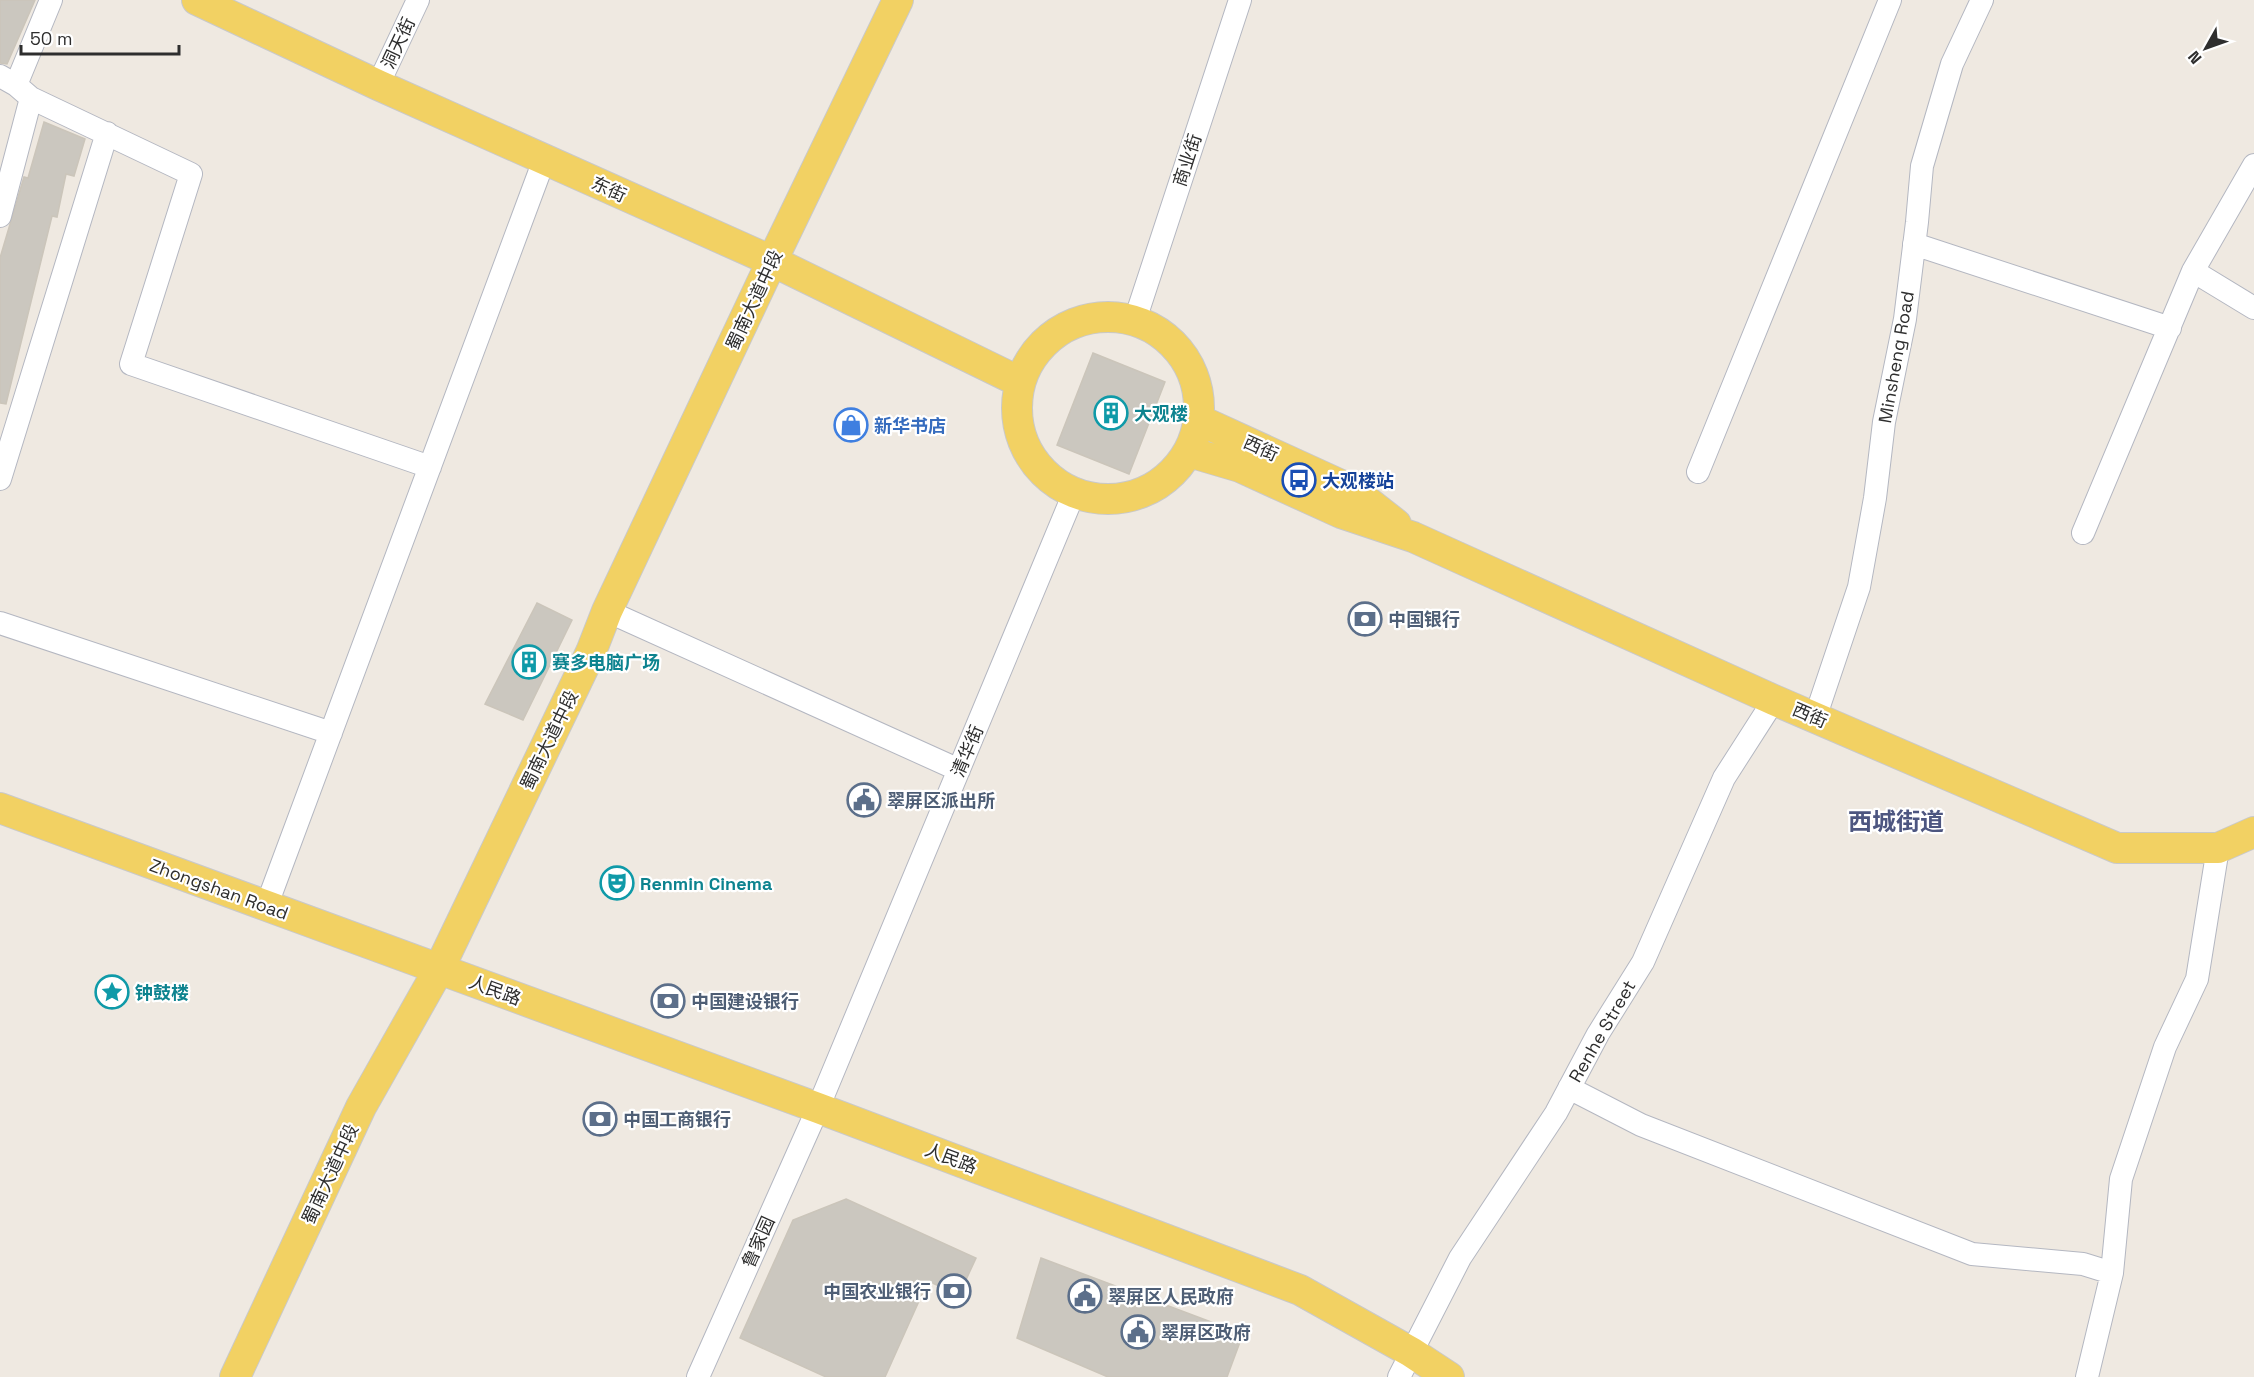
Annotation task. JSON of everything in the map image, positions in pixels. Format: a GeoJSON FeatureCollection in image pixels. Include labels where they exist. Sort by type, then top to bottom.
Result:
{"type":"FeatureCollection","features":[{"type":"Feature","properties":{"kind":"main road","name":"东街"},"geometry":{"type":"LineString","coordinates":[[197,0],[543,160],[772,261],[1020,382]]}},
{"type":"Feature","properties":{"kind":"main road","name":"蜀南大道中段"},"geometry":{"type":"LineString","coordinates":[[235,1377],[361,1107],[439,969],[591,652],[607,611],[772,261],[898,0]]}},
{"type":"Feature","properties":{"kind":"main road"},"geometry":{"type":"LineString","coordinates":[[1103,316],[1135,320],[1176,345],[1193,372],[1200,411],[1194,442],[1186,458],[1158,486],[1118,499],[1087,497],[1074,493],[1048,476],[1028,452],[1020,431],[1017,399],[1020,382],[1032,357],[1053,334],[1082,320],[1103,316]]}},
{"type":"Feature","properties":{"kind":"main road","name":"西街"},"geometry":{"type":"LineString","coordinates":[[1199,420],[1354,491],[1413,537]]}},
{"type":"Feature","properties":{"kind":"main road","name":"西街"},"geometry":{"type":"LineString","coordinates":[[1189,452],[1240,467],[1341,513],[1413,537],[1774,700],[2117,848],[2218,848]]}},
{"type":"Feature","properties":{"kind":"main road","name":"Zhongshan Road"},"geometry":{"type":"LineString","coordinates":[[0,808],[439,969]]}},
{"type":"Feature","properties":{"kind":"main road"},"geometry":{"type":"LineString","coordinates":[[2218,848],[2254,832]]}},
{"type":"Feature","properties":{"kind":"main road","name":"人民路"},"geometry":{"type":"LineString","coordinates":[[439,969],[818,1108],[1299,1290],[1405,1365],[1449,1377]]}},
{"type":"Feature","properties":{"kind":"street"},"geometry":{"type":"LineString","coordinates":[[0,216],[16,86],[51,0]]}},
{"type":"Feature","properties":{"kind":"street","name":"洞天街"},"geometry":{"type":"LineString","coordinates":[[378,85],[418,0]]}},
{"type":"Feature","properties":{"kind":"street","name":"商业街"},"geometry":{"type":"LineString","coordinates":[[1135,320],[1240,0]]}},
{"type":"Feature","properties":{"kind":"street"},"geometry":{"type":"LineString","coordinates":[[1698,472],[1890,0]]}},
{"type":"Feature","properties":{"kind":"street","name":"Minsheng Road"},"geometry":{"type":"LineString","coordinates":[[1815,718],[1859,587],[1875,498],[1884,422],[1905,319],[1922,166],[1952,64],[1982,0]]}},
{"type":"Feature","properties":{"kind":"street"},"geometry":{"type":"LineString","coordinates":[[16,86],[191,174],[130,364],[430,467]]}},
{"type":"Feature","properties":{"kind":"street"},"geometry":{"type":"LineString","coordinates":[[0,479],[106,133]]}},
{"type":"Feature","properties":{"kind":"street"},"geometry":{"type":"LineString","coordinates":[[266,907],[543,160]]}},
{"type":"Feature","properties":{"kind":"street"},"geometry":{"type":"LineString","coordinates":[[2083,533],[2193,272],[2254,165]]}},
{"type":"Feature","properties":{"kind":"street"},"geometry":{"type":"LineString","coordinates":[[1914,244],[2170,328]]}},
{"type":"Feature","properties":{"kind":"street"},"geometry":{"type":"LineString","coordinates":[[2193,272],[2254,308]]}},
{"type":"Feature","properties":{"kind":"street","name":"清华街"},"geometry":{"type":"LineString","coordinates":[[818,1108],[1074,493]]}},
{"type":"Feature","properties":{"kind":"street"},"geometry":{"type":"LineString","coordinates":[[607,611],[958,770]]}},
{"type":"Feature","properties":{"kind":"street"},"geometry":{"type":"LineString","coordinates":[[0,623],[331,733]]}},
{"type":"Feature","properties":{"kind":"street","name":"Renhe Street"},"geometry":{"type":"LineString","coordinates":[[1405,1365],[1460,1258],[1556,1113],[1598,1035],[1644,962],[1724,778],[1774,700]]}},
{"type":"Feature","properties":{"kind":"street"},"geometry":{"type":"LineString","coordinates":[[2087,1377],[2112,1273],[2121,1179],[2165,1047],[2197,979],[2218,848]]}},
{"type":"Feature","properties":{"kind":"street"},"geometry":{"type":"LineString","coordinates":[[1569,1088],[1641,1125],[1972,1254],[2084,1264],[2112,1273]]}},
{"type":"Feature","properties":{"kind":"street","name":"鲁家园"},"geometry":{"type":"LineString","coordinates":[[698,1377],[818,1108]]}},
{"type":"Feature","properties":{"kind":"building"},"geometry":{"type":"Polygon","coordinates":[[[0,0],[35,0],[7,64],[0,63],[0,0]]]}},
{"type":"Feature","properties":{"kind":"building"},"geometry":{"type":"Polygon","coordinates":[[[44,122],[85,139],[74,176],[66,174],[57,217],[52,216],[6,404],[0,403],[0,258],[24,177],[28,178],[44,122]]]}},
{"type":"Feature","properties":{"kind":"building","name":"大观楼"},"geometry":{"type":"Polygon","coordinates":[[[1093,353],[1165,382],[1129,474],[1057,445],[1093,353]]]}},
{"type":"Feature","properties":{"kind":"building","name":"赛多电脑广场"},"geometry":{"type":"Polygon","coordinates":[[[537,603],[572,620],[523,720],[485,704],[537,603]]]}},
{"type":"Feature","properties":{"kind":"building"},"geometry":{"type":"Polygon","coordinates":[[[846,1199],[976,1258],[959,1295],[928,1281],[885,1377],[826,1377],[740,1338],[793,1220],[846,1199]]]}},
{"type":"Feature","properties":{"kind":"building","name":"翠屏区人民政府"},"geometry":{"type":"Polygon","coordinates":[[[1041,1258],[1243,1334],[1227,1377],[1108,1377],[1017,1338],[1041,1258]]]}},
{"type":"Feature","properties":{"kind":"place","name":"大观楼"},"geometry":{"type":"Point","coordinates":[1111,413]}},
{"type":"Feature","properties":{"kind":"place","name":"新华书店"},"geometry":{"type":"Point","coordinates":[851,425]}},
{"type":"Feature","properties":{"kind":"place","name":"大观楼站"},"geometry":{"type":"Point","coordinates":[1299,480]}},
{"type":"Feature","properties":{"kind":"place","name":"中国银行"},"geometry":{"type":"Point","coordinates":[1365,619]}},
{"type":"Feature","properties":{"kind":"place","name":"赛多电脑广场"},"geometry":{"type":"Point","coordinates":[529,662]}},
{"type":"Feature","properties":{"kind":"place","name":"翠屏区派出所"},"geometry":{"type":"Point","coordinates":[864,800]}},
{"type":"Feature","properties":{"kind":"place","name":"Renmin Cinema"},"geometry":{"type":"Point","coordinates":[617,883]}},
{"type":"Feature","properties":{"kind":"place","name":"钟鼓楼"},"geometry":{"type":"Point","coordinates":[112,992]}},
{"type":"Feature","properties":{"kind":"place","name":"中国建设银行"},"geometry":{"type":"Point","coordinates":[668,1001]}},
{"type":"Feature","properties":{"kind":"place","name":"中国工商银行"},"geometry":{"type":"Point","coordinates":[600,1119]}},
{"type":"Feature","properties":{"kind":"place","name":"中国农业银行"},"geometry":{"type":"Point","coordinates":[954,1291]}},
{"type":"Feature","properties":{"kind":"place","name":"翠屏区人民政府"},"geometry":{"type":"Point","coordinates":[1085,1296]}},
{"type":"Feature","properties":{"kind":"place","name":"翠屏区政府"},"geometry":{"type":"Point","coordinates":[1138,1332]}},
{"type":"Feature","properties":{"kind":"district","name":"西城街道"},"geometry":{"type":"Point","coordinates":[1896,821]}}]}
